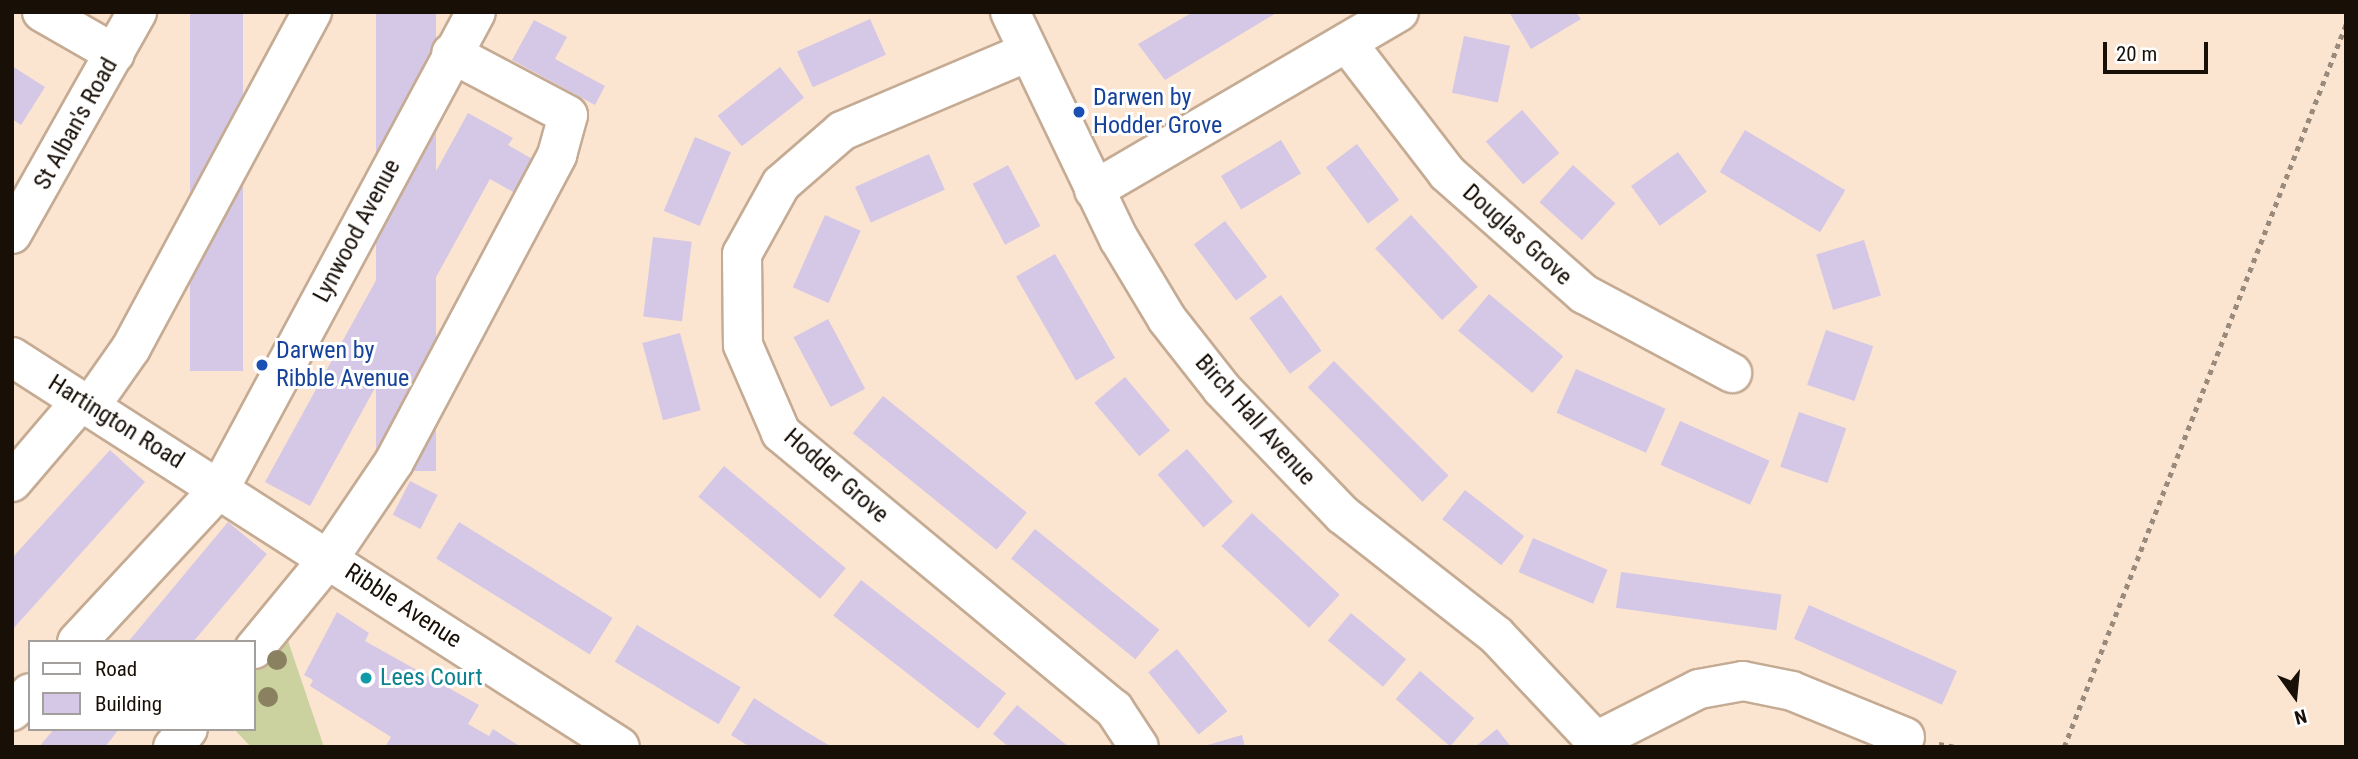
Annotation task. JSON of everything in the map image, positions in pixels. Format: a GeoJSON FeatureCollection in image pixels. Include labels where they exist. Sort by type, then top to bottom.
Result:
{"type":"FeatureCollection","features":[{"type":"Feature","properties":{"kind":"street"},"geometry":{"type":"LineString","coordinates":[[42,12],[115,54]]}},
{"type":"Feature","properties":{"kind":"street","name":"St Alban's Road"},"geometry":{"type":"LineString","coordinates":[[12,234],[24,191],[115,54],[137,12]]}},
{"type":"Feature","properties":{"kind":"street"},"geometry":{"type":"LineString","coordinates":[[12,482],[87,403],[131,348],[312,12]]}},
{"type":"Feature","properties":{"kind":"street","name":"Lynwood Avenue"},"geometry":{"type":"LineString","coordinates":[[79,640],[220,488],[451,53],[476,12]]}},
{"type":"Feature","properties":{"kind":"street","name":"Birch Hall Avenue"},"geometry":{"type":"LineString","coordinates":[[1010,12],[1094,190],[1167,318],[1222,389],[1343,515],[1496,635],[1600,743]]}},
{"type":"Feature","properties":{"kind":"street"},"geometry":{"type":"LineString","coordinates":[[1094,190],[1399,12]]}},
{"type":"Feature","properties":{"kind":"street","name":"Douglas Grove"},"geometry":{"type":"LineString","coordinates":[[1346,43],[1447,173],[1584,294],[1732,373]]}},
{"type":"Feature","properties":{"kind":"street","name":"Hodder Grove"},"geometry":{"type":"LineString","coordinates":[[1028,52],[842,131],[781,184],[742,254],[743,345],[781,433],[1114,709],[1139,747]]}},
{"type":"Feature","properties":{"kind":"street"},"geometry":{"type":"LineString","coordinates":[[256,647],[329,558],[394,462],[557,155],[568,115],[451,53]]}},
{"type":"Feature","properties":{"kind":"street","name":"Hartington Road"},"geometry":{"type":"LineString","coordinates":[[12,357],[220,488]]}},
{"type":"Feature","properties":{"kind":"street","name":"Ribble Avenue"},"geometry":{"type":"LineString","coordinates":[[220,488],[607,743]]}},
{"type":"Feature","properties":{"kind":"street"},"geometry":{"type":"LineString","coordinates":[[1600,743],[1699,689],[1743,681],[1792,691],[1905,737]]}},
{"type":"Feature","properties":{"kind":"street"},"geometry":{"type":"LineString","coordinates":[[12,711],[28,695]]}},
{"type":"Feature","properties":{"kind":"street"},"geometry":{"type":"LineString","coordinates":[[173,747],[186,731]]}},
{"type":"Feature","properties":{"kind":"path"},"geometry":{"type":"LineString","coordinates":[[2064,747],[2346,24]]}},
{"type":"Feature","properties":{"kind":"green space"},"geometry":{"type":"Polygon","coordinates":[[[285,632],[324,747],[251,747],[236,731],[256,731],[256,665],[285,632]]]}},
{"type":"Feature","properties":{"kind":"building"},"geometry":{"type":"Polygon","coordinates":[[[190,12],[243,12],[243,371],[190,371],[190,12]]]}},
{"type":"Feature","properties":{"kind":"building"},"geometry":{"type":"Polygon","coordinates":[[[376,12],[436,12],[436,471],[376,471],[376,12]]]}},
{"type":"Feature","properties":{"kind":"building"},"geometry":{"type":"Polygon","coordinates":[[[1193,12],[1278,12],[1165,80],[1138,44],[1193,12]]]}},
{"type":"Feature","properties":{"kind":"building"},"geometry":{"type":"Polygon","coordinates":[[[1509,12],[1576,12],[1581,19],[1531,49],[1509,12]]]}},
{"type":"Feature","properties":{"kind":"building"},"geometry":{"type":"Polygon","coordinates":[[[870,19],[886,55],[813,87],[797,52],[870,19]]]}},
{"type":"Feature","properties":{"kind":"building"},"geometry":{"type":"Polygon","coordinates":[[[534,20],[567,37],[555,59],[605,86],[595,105],[512,60],[534,20]]]}},
{"type":"Feature","properties":{"kind":"building"},"geometry":{"type":"Polygon","coordinates":[[[1464,36],[1510,46],[1498,103],[1452,93],[1464,36]]]}},
{"type":"Feature","properties":{"kind":"building"},"geometry":{"type":"Polygon","coordinates":[[[12,66],[45,87],[21,125],[12,119],[12,66]]]}},
{"type":"Feature","properties":{"kind":"building"},"geometry":{"type":"Polygon","coordinates":[[[780,67],[804,98],[742,146],[718,116],[780,67]]]}},
{"type":"Feature","properties":{"kind":"building"},"geometry":{"type":"Polygon","coordinates":[[[1522,110],[1559,153],[1523,185],[1486,141],[1522,110]]]}},
{"type":"Feature","properties":{"kind":"building"},"geometry":{"type":"Polygon","coordinates":[[[468,113],[513,138],[508,145],[534,160],[515,193],[490,179],[310,506],[265,482],[468,113]]]}},
{"type":"Feature","properties":{"kind":"building"},"geometry":{"type":"Polygon","coordinates":[[[1745,130],[1845,190],[1820,232],[1720,172],[1745,130]]]}},
{"type":"Feature","properties":{"kind":"building"},"geometry":{"type":"Polygon","coordinates":[[[695,137],[731,152],[700,226],[664,211],[695,137]]]}},
{"type":"Feature","properties":{"kind":"building"},"geometry":{"type":"Polygon","coordinates":[[[1281,140],[1301,173],[1241,209],[1221,176],[1281,140]]]}},
{"type":"Feature","properties":{"kind":"building"},"geometry":{"type":"Polygon","coordinates":[[[1357,144],[1399,200],[1368,223],[1326,167],[1357,144]]]}},
{"type":"Feature","properties":{"kind":"building"},"geometry":{"type":"Polygon","coordinates":[[[1678,152],[1707,192],[1660,226],[1631,186],[1678,152]]]}},
{"type":"Feature","properties":{"kind":"building"},"geometry":{"type":"Polygon","coordinates":[[[929,154],[945,190],[871,223],[855,187],[929,154]]]}},
{"type":"Feature","properties":{"kind":"building"},"geometry":{"type":"Polygon","coordinates":[[[1008,165],[1040,226],[1005,245],[973,184],[1008,165]]]}},
{"type":"Feature","properties":{"kind":"building"},"geometry":{"type":"Polygon","coordinates":[[[1573,165],[1615,203],[1582,240],[1540,202],[1573,165]]]}},
{"type":"Feature","properties":{"kind":"building"},"geometry":{"type":"Polygon","coordinates":[[[825,215],[861,231],[828,303],[793,287],[825,215]]]}},
{"type":"Feature","properties":{"kind":"building"},"geometry":{"type":"Polygon","coordinates":[[[1411,215],[1478,287],[1442,320],[1375,248],[1411,215]]]}},
{"type":"Feature","properties":{"kind":"building"},"geometry":{"type":"Polygon","coordinates":[[[1225,221],[1267,277],[1236,300],[1194,244],[1225,221]]]}},
{"type":"Feature","properties":{"kind":"building"},"geometry":{"type":"Polygon","coordinates":[[[653,237],[692,242],[682,321],[643,316],[653,237]]]}},
{"type":"Feature","properties":{"kind":"building"},"geometry":{"type":"Polygon","coordinates":[[[1864,240],[1881,295],[1833,310],[1816,255],[1864,240]]]}},
{"type":"Feature","properties":{"kind":"building"},"geometry":{"type":"Polygon","coordinates":[[[1055,254],[1115,358],[1076,380],[1016,276],[1055,254]]]}},
{"type":"Feature","properties":{"kind":"building"},"geometry":{"type":"Polygon","coordinates":[[[1489,294],[1563,356],[1532,393],[1458,331],[1489,294]]]}},
{"type":"Feature","properties":{"kind":"building"},"geometry":{"type":"Polygon","coordinates":[[[1281,295],[1322,351],[1290,374],[1249,318],[1281,295]]]}},
{"type":"Feature","properties":{"kind":"building"},"geometry":{"type":"Polygon","coordinates":[[[828,319],[865,389],[831,407],[794,337],[828,319]]]}},
{"type":"Feature","properties":{"kind":"building"},"geometry":{"type":"Polygon","coordinates":[[[1826,330],[1873,346],[1854,401],[1807,385],[1826,330]]]}},
{"type":"Feature","properties":{"kind":"building"},"geometry":{"type":"Polygon","coordinates":[[[680,333],[701,410],[663,420],[642,343],[680,333]]]}},
{"type":"Feature","properties":{"kind":"building"},"geometry":{"type":"Polygon","coordinates":[[[1334,361],[1449,476],[1422,502],[1308,387],[1334,361]]]}},
{"type":"Feature","properties":{"kind":"building"},"geometry":{"type":"Polygon","coordinates":[[[1576,369],[1666,409],[1646,453],[1556,413],[1576,369]]]}},
{"type":"Feature","properties":{"kind":"building"},"geometry":{"type":"Polygon","coordinates":[[[1125,377],[1170,431],[1139,456],[1094,403],[1125,377]]]}},
{"type":"Feature","properties":{"kind":"building"},"geometry":{"type":"Polygon","coordinates":[[[883,396],[1027,512],[997,550],[853,433],[883,396]]]}},
{"type":"Feature","properties":{"kind":"building"},"geometry":{"type":"Polygon","coordinates":[[[1799,412],[1846,428],[1827,483],[1780,467],[1799,412]]]}},
{"type":"Feature","properties":{"kind":"building"},"geometry":{"type":"Polygon","coordinates":[[[1680,421],[1770,461],[1750,505],[1660,465],[1680,421]]]}},
{"type":"Feature","properties":{"kind":"building"},"geometry":{"type":"Polygon","coordinates":[[[1187,449],[1233,502],[1203,527],[1158,475],[1187,449]]]}},
{"type":"Feature","properties":{"kind":"building"},"geometry":{"type":"Polygon","coordinates":[[[110,450],[145,482],[12,630],[12,558],[110,450]]]}},
{"type":"Feature","properties":{"kind":"building"},"geometry":{"type":"Polygon","coordinates":[[[724,466],[846,568],[820,599],[698,497],[724,466]]]}},
{"type":"Feature","properties":{"kind":"building"},"geometry":{"type":"Polygon","coordinates":[[[410,481],[438,495],[420,529],[393,515],[410,481]]]}},
{"type":"Feature","properties":{"kind":"building"},"geometry":{"type":"Polygon","coordinates":[[[1465,490],[1524,536],[1501,565],[1442,519],[1465,490]]]}},
{"type":"Feature","properties":{"kind":"building"},"geometry":{"type":"Polygon","coordinates":[[[1252,513],[1340,595],[1309,628],[1221,546],[1252,513]]]}},
{"type":"Feature","properties":{"kind":"building"},"geometry":{"type":"Polygon","coordinates":[[[228,522],[267,554],[195,640],[130,640],[228,522]]]}},
{"type":"Feature","properties":{"kind":"building"},"geometry":{"type":"Polygon","coordinates":[[[459,522],[612,618],[590,654],[436,558],[459,522]]]}},
{"type":"Feature","properties":{"kind":"building"},"geometry":{"type":"Polygon","coordinates":[[[1035,529],[1159,630],[1135,659],[1011,559],[1035,529]]]}},
{"type":"Feature","properties":{"kind":"building"},"geometry":{"type":"Polygon","coordinates":[[[1533,538],[1608,570],[1593,604],[1519,572],[1533,538]]]}},
{"type":"Feature","properties":{"kind":"building"},"geometry":{"type":"Polygon","coordinates":[[[1621,572],[1781,595],[1776,630],[1616,608],[1621,572]]]}},
{"type":"Feature","properties":{"kind":"building"},"geometry":{"type":"Polygon","coordinates":[[[861,580],[1006,693],[978,729],[833,615],[861,580]]]}},
{"type":"Feature","properties":{"kind":"building"},"geometry":{"type":"Polygon","coordinates":[[[1809,605],[1957,671],[1942,705],[1794,639],[1809,605]]]}},
{"type":"Feature","properties":{"kind":"building","name":"Lees Court"},"geometry":{"type":"Polygon","coordinates":[[[337,612],[369,633],[365,641],[479,705],[468,724],[489,736],[493,729],[521,747],[385,747],[391,737],[310,686],[313,680],[304,675],[337,612]]]}},
{"type":"Feature","properties":{"kind":"building"},"geometry":{"type":"Polygon","coordinates":[[[1351,613],[1406,659],[1383,687],[1328,641],[1351,613]]]}},
{"type":"Feature","properties":{"kind":"building"},"geometry":{"type":"Polygon","coordinates":[[[637,625],[741,687],[719,724],[615,662],[637,625]]]}},
{"type":"Feature","properties":{"kind":"building"},"geometry":{"type":"Polygon","coordinates":[[[1177,649],[1227,711],[1199,734],[1148,672],[1177,649]]]}},
{"type":"Feature","properties":{"kind":"building"},"geometry":{"type":"Polygon","coordinates":[[[1420,671],[1474,718],[1450,746],[1396,699],[1420,671]]]}},
{"type":"Feature","properties":{"kind":"building"},"geometry":{"type":"Polygon","coordinates":[[[754,698],[832,747],[750,747],[731,735],[754,698]]]}},
{"type":"Feature","properties":{"kind":"building"},"geometry":{"type":"Polygon","coordinates":[[[1017,705],[1069,747],[1009,747],[993,734],[1017,705]]]}},
{"type":"Feature","properties":{"kind":"building"},"geometry":{"type":"Polygon","coordinates":[[[1497,729],[1511,747],[1475,747],[1497,729]]]}},
{"type":"Feature","properties":{"kind":"building"},"geometry":{"type":"Polygon","coordinates":[[[52,731],[117,731],[105,747],[39,747],[52,731]]]}},
{"type":"Feature","properties":{"kind":"building"},"geometry":{"type":"Polygon","coordinates":[[[1242,735],[1245,747],[1204,747],[1204,746],[1242,735]]]}},
{"type":"Feature","properties":{"kind":"place","name":"Darwen by Hodder Grove"},"geometry":{"type":"Point","coordinates":[1079,112]}},
{"type":"Feature","properties":{"kind":"place","name":"Darwen by Ribble Avenue"},"geometry":{"type":"Point","coordinates":[262,365]}},
{"type":"Feature","properties":{"kind":"place","name":"Lees Court"},"geometry":{"type":"Point","coordinates":[366,678]}}]}
